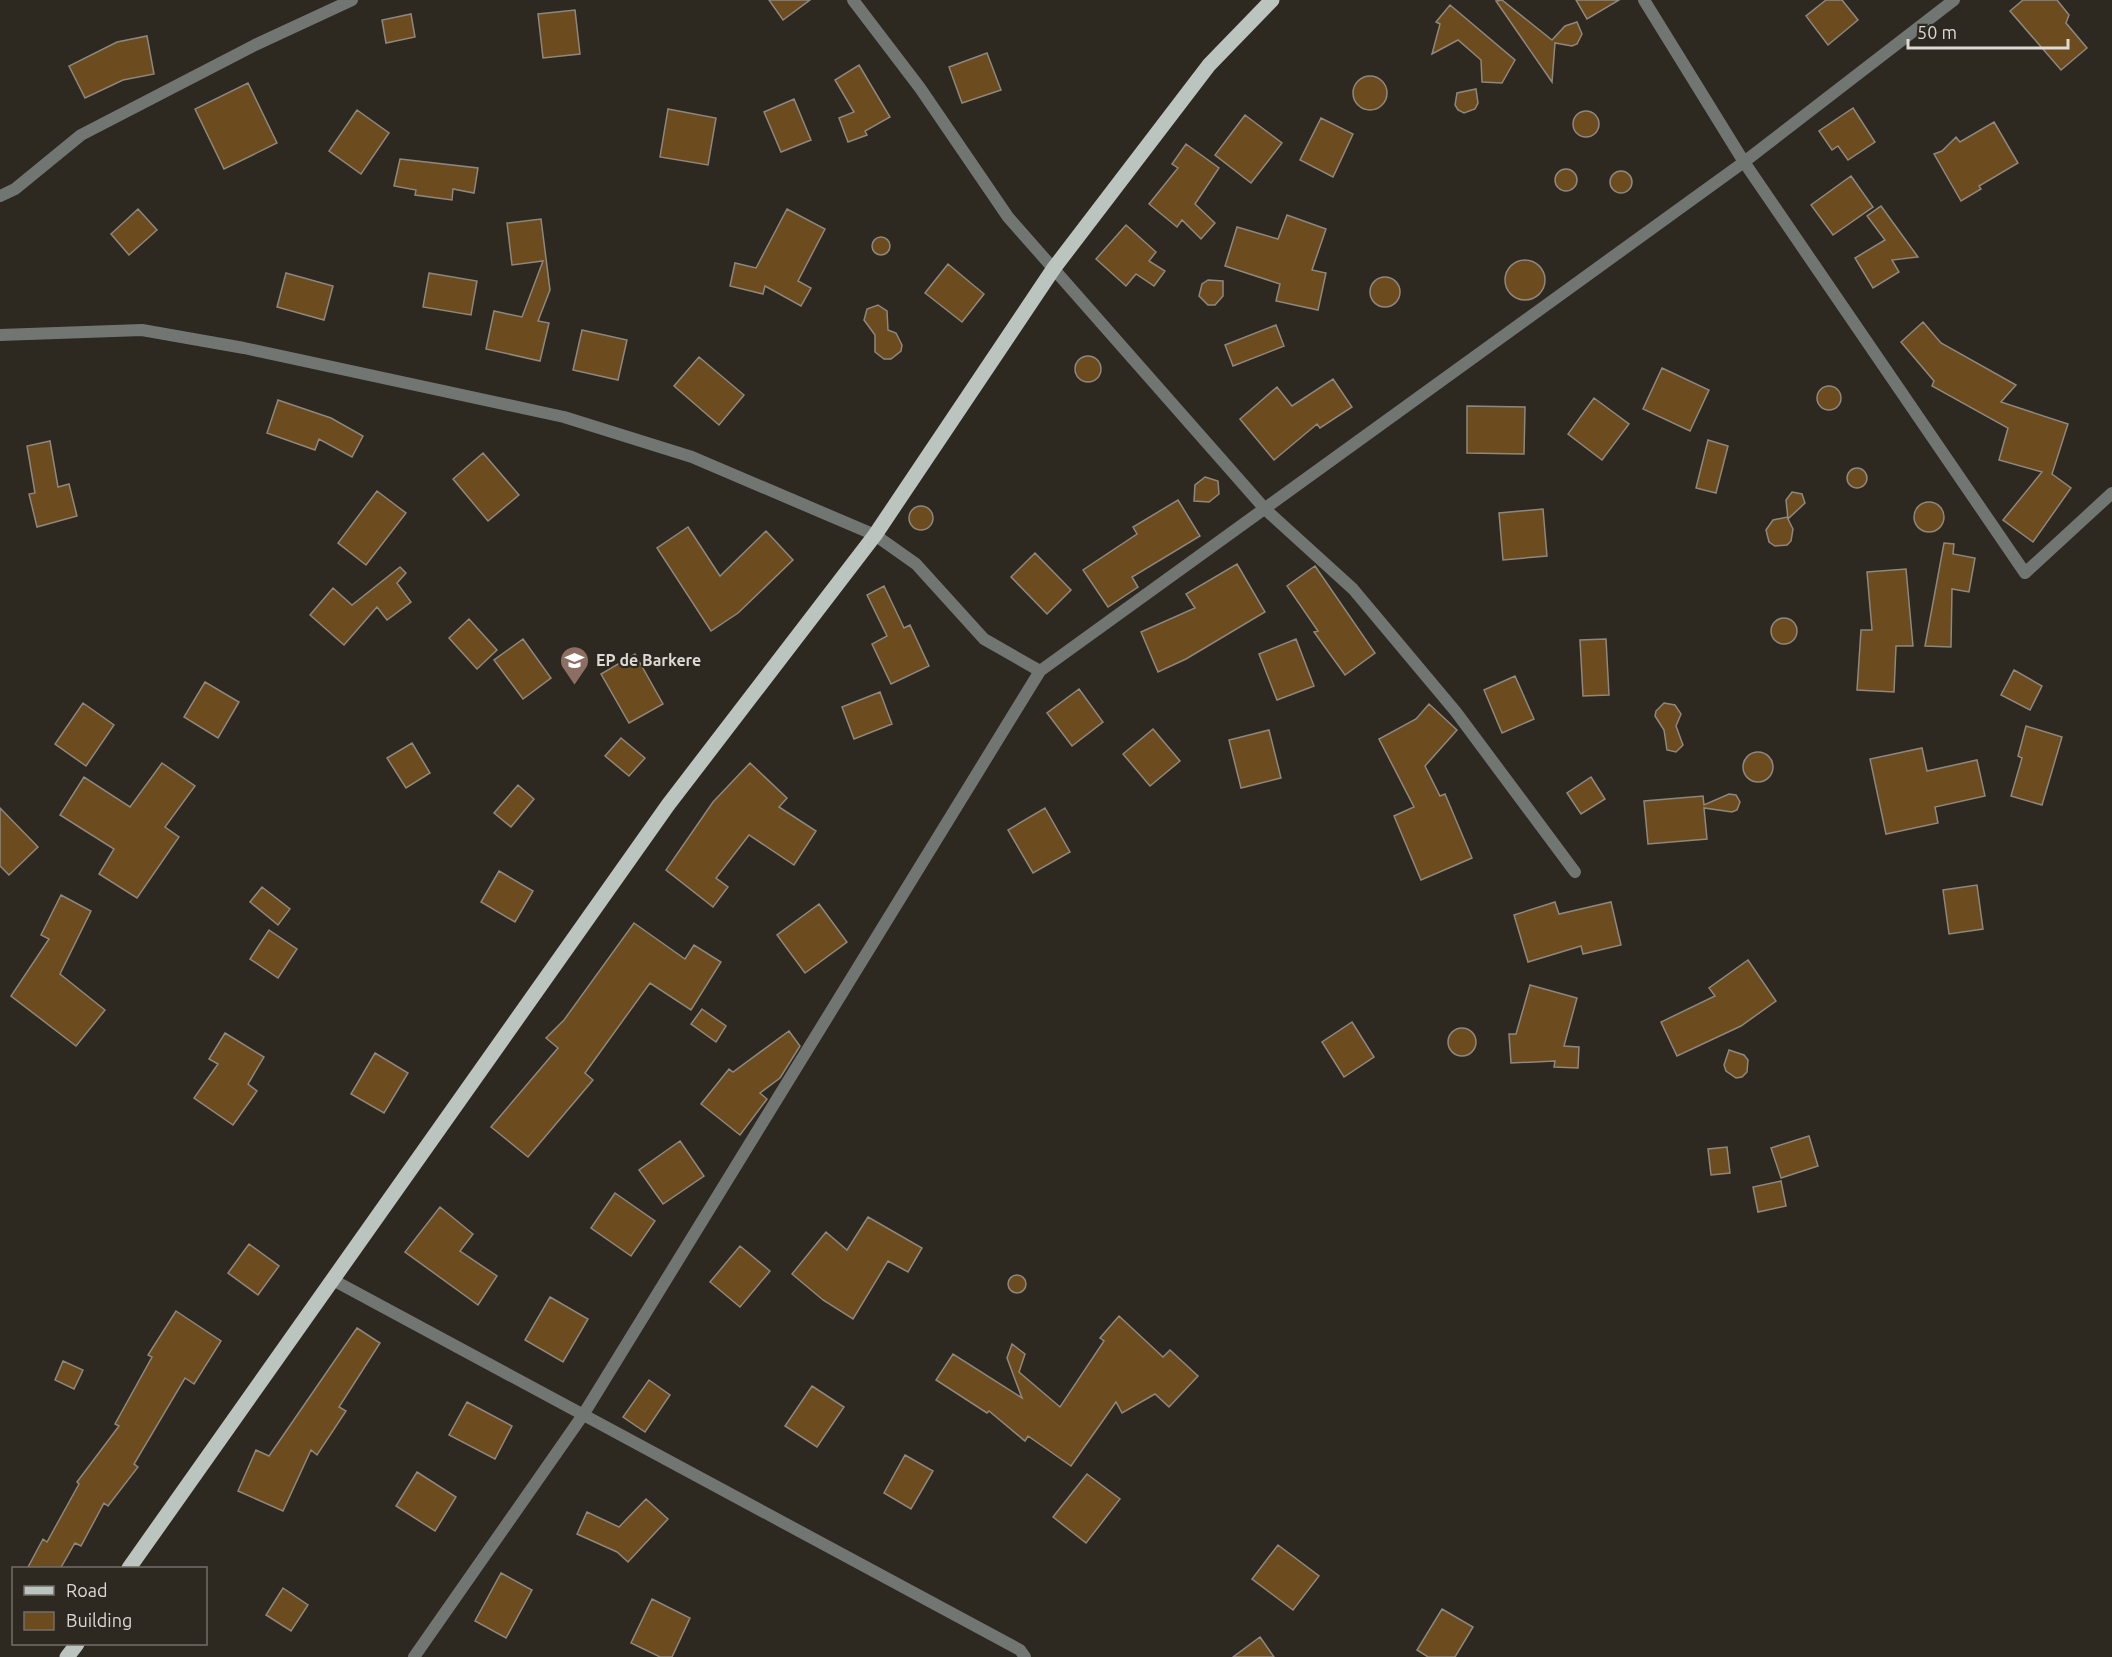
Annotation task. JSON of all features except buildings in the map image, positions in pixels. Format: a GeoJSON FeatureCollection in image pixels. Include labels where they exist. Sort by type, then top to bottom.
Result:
{"type":"FeatureCollection","features":[{"type":"Feature","properties":{"kind":"main road"},"geometry":{"type":"LineString","coordinates":[[130,1567],[668,805],[875,535],[1054,268],[1209,65],[1272,0]]}},
{"type":"Feature","properties":{"kind":"main road"},"geometry":{"type":"LineString","coordinates":[[67,1657],[76,1645]]}},
{"type":"Feature","properties":{"kind":"street"},"geometry":{"type":"LineString","coordinates":[[0,196],[15,189],[81,135],[255,45],[352,0]]}},
{"type":"Feature","properties":{"kind":"street"},"geometry":{"type":"LineString","coordinates":[[853,0],[920,88],[1008,217],[1265,508],[1353,589],[1456,712],[1575,872]]}},
{"type":"Feature","properties":{"kind":"street"},"geometry":{"type":"LineString","coordinates":[[1644,0],[1744,162],[2025,573],[2112,493]]}},
{"type":"Feature","properties":{"kind":"street"},"geometry":{"type":"LineString","coordinates":[[414,1657],[583,1414],[1040,671],[1744,162],[1954,0]]}},
{"type":"Feature","properties":{"kind":"street"},"geometry":{"type":"LineString","coordinates":[[0,335],[142,330],[244,348],[564,417],[692,457],[875,535],[916,564],[984,639],[1040,671]]}},
{"type":"Feature","properties":{"kind":"street"},"geometry":{"type":"LineString","coordinates":[[333,1280],[1009,1645],[1025,1657]]}},
{"type":"Feature","properties":{"kind":"place","name":"EP de Barkere"},"geometry":{"type":"Point","coordinates":[575,686]}}]}
